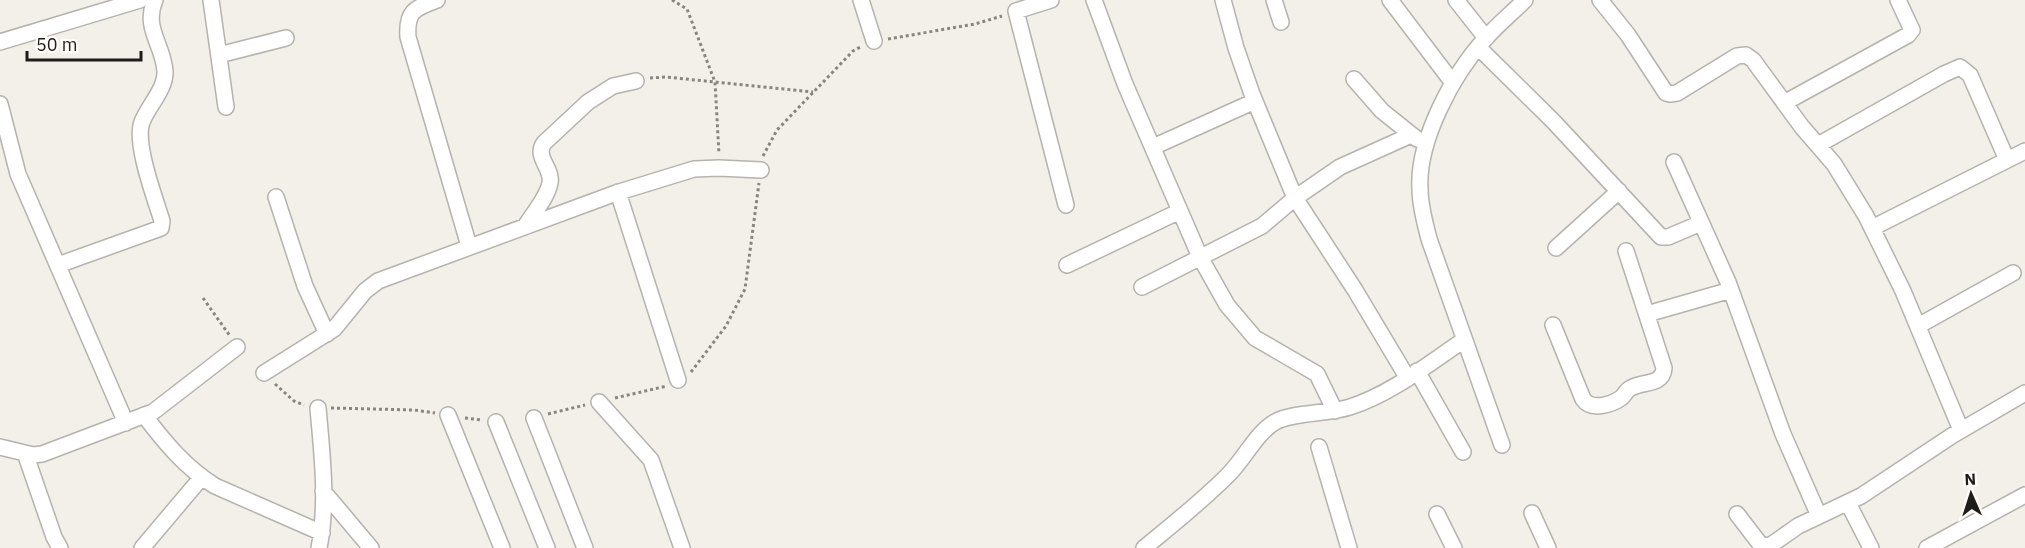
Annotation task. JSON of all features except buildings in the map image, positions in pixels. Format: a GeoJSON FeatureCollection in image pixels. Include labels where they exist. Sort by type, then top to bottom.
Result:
{"type":"FeatureCollection","features":[{"type":"Feature","properties":{"kind":"street"},"geometry":{"type":"LineString","coordinates":[[0,42],[140,0]]}},
{"type":"Feature","properties":{"kind":"street"},"geometry":{"type":"LineString","coordinates":[[58,265],[161,228],[162,221],[140,136],[142,121],[165,76],[151,25],[150,11],[155,0]]}},
{"type":"Feature","properties":{"kind":"street"},"geometry":{"type":"LineString","coordinates":[[211,0],[226,107]]}},
{"type":"Feature","properties":{"kind":"street"},"geometry":{"type":"LineString","coordinates":[[436,0],[417,7],[410,16],[407,26],[408,37],[469,246]]}},
{"type":"Feature","properties":{"kind":"street"},"geometry":{"type":"LineString","coordinates":[[861,0],[873,41]]}},
{"type":"Feature","properties":{"kind":"street"},"geometry":{"type":"LineString","coordinates":[[1051,0],[1016,11],[1066,205]]}},
{"type":"Feature","properties":{"kind":"street"},"geometry":{"type":"LineString","coordinates":[[1094,0],[1125,84],[1200,257],[1227,304],[1255,338],[1317,374],[1335,411]]}},
{"type":"Feature","properties":{"kind":"street"},"geometry":{"type":"LineString","coordinates":[[1223,0],[1236,48],[1255,101],[1295,198],[1462,452]]}},
{"type":"Feature","properties":{"kind":"street"},"geometry":{"type":"LineString","coordinates":[[1274,0],[1281,22]]}},
{"type":"Feature","properties":{"kind":"street"},"geometry":{"type":"LineString","coordinates":[[1390,0],[1454,83]]}},
{"type":"Feature","properties":{"kind":"street"},"geometry":{"type":"LineString","coordinates":[[1456,0],[1482,42],[1661,237],[1668,237],[1701,223]]}},
{"type":"Feature","properties":{"kind":"street"},"geometry":{"type":"LineString","coordinates":[[1502,445],[1429,239],[1421,205],[1420,170],[1425,146],[1454,83],[1482,42],[1525,0]]}},
{"type":"Feature","properties":{"kind":"street"},"geometry":{"type":"LineString","coordinates":[[1600,0],[1628,35],[1666,93],[1677,93],[1742,54],[1753,60],[1847,183],[1872,228],[1918,326],[1961,430]]}},
{"type":"Feature","properties":{"kind":"street"},"geometry":{"type":"LineString","coordinates":[[1784,103],[1908,35],[1912,30],[1911,25],[1898,0]]}},
{"type":"Feature","properties":{"kind":"street"},"geometry":{"type":"LineString","coordinates":[[219,55],[286,38]]}},
{"type":"Feature","properties":{"kind":"street"},"geometry":{"type":"LineString","coordinates":[[1818,145],[1944,74],[1960,68],[1970,75],[2007,160]]}},
{"type":"Feature","properties":{"kind":"street"},"geometry":{"type":"LineString","coordinates":[[1354,79],[1382,111],[1425,146]]}},
{"type":"Feature","properties":{"kind":"street"},"geometry":{"type":"LineString","coordinates":[[526,225],[550,182],[540,149],[544,143],[588,102],[613,86],[636,81]]}},
{"type":"Feature","properties":{"kind":"street"},"geometry":{"type":"LineString","coordinates":[[1153,147],[1255,101]]}},
{"type":"Feature","properties":{"kind":"street"},"geometry":{"type":"LineString","coordinates":[[0,104],[18,174],[126,423]]}},
{"type":"Feature","properties":{"kind":"street"},"geometry":{"type":"LineString","coordinates":[[1142,287],[1262,226],[1295,198],[1340,167],[1411,135]]}},
{"type":"Feature","properties":{"kind":"street"},"geometry":{"type":"LineString","coordinates":[[1872,228],[2025,151]]}},
{"type":"Feature","properties":{"kind":"street"},"geometry":{"type":"LineString","coordinates":[[1674,162],[1731,290],[1783,434],[1819,516]]}},
{"type":"Feature","properties":{"kind":"street"},"geometry":{"type":"LineString","coordinates":[[264,373],[327,334],[365,291],[378,281],[618,192],[694,169],[761,170]]}},
{"type":"Feature","properties":{"kind":"street"},"geometry":{"type":"LineString","coordinates":[[1556,248],[1619,191]]}},
{"type":"Feature","properties":{"kind":"street"},"geometry":{"type":"LineString","coordinates":[[618,192],[678,380]]}},
{"type":"Feature","properties":{"kind":"street"},"geometry":{"type":"LineString","coordinates":[[276,197],[305,286],[327,334]]}},
{"type":"Feature","properties":{"kind":"street"},"geometry":{"type":"LineString","coordinates":[[1067,266],[1180,211]]}},
{"type":"Feature","properties":{"kind":"street"},"geometry":{"type":"LineString","coordinates":[[1553,325],[1583,399],[1590,406],[1595,407],[1622,398],[1631,387],[1659,380],[1663,373],[1626,250]]}},
{"type":"Feature","properties":{"kind":"street"},"geometry":{"type":"LineString","coordinates":[[1918,326],[2013,273]]}},
{"type":"Feature","properties":{"kind":"street"},"geometry":{"type":"LineString","coordinates":[[1647,314],[1731,290]]}},
{"type":"Feature","properties":{"kind":"street"},"geometry":{"type":"LineString","coordinates":[[1144,548],[1226,478],[1274,422],[1287,417],[1335,411],[1364,402],[1464,340]]}},
{"type":"Feature","properties":{"kind":"street"},"geometry":{"type":"LineString","coordinates":[[0,447],[33,455],[50,453],[126,423],[167,402],[237,347]]}},
{"type":"Feature","properties":{"kind":"street"},"geometry":{"type":"LineString","coordinates":[[1737,514],[1763,546],[1771,545],[1798,526],[1861,496],[1961,430],[2025,393]]}},
{"type":"Feature","properties":{"kind":"street"},"geometry":{"type":"LineString","coordinates":[[599,402],[651,460],[682,548]]}},
{"type":"Feature","properties":{"kind":"street"},"geometry":{"type":"LineString","coordinates":[[144,415],[167,446],[202,477],[215,486],[320,540],[323,491],[318,408]]}},
{"type":"Feature","properties":{"kind":"street"},"geometry":{"type":"LineString","coordinates":[[448,415],[502,548]]}},
{"type":"Feature","properties":{"kind":"street"},"geometry":{"type":"LineString","coordinates":[[534,418],[585,548]]}},
{"type":"Feature","properties":{"kind":"street"},"geometry":{"type":"LineString","coordinates":[[496,422],[547,548]]}},
{"type":"Feature","properties":{"kind":"street"},"geometry":{"type":"LineString","coordinates":[[1319,447],[1349,548]]}},
{"type":"Feature","properties":{"kind":"street"},"geometry":{"type":"LineString","coordinates":[[25,453],[54,537],[60,548]]}},
{"type":"Feature","properties":{"kind":"street"},"geometry":{"type":"LineString","coordinates":[[142,548],[202,477]]}},
{"type":"Feature","properties":{"kind":"street"},"geometry":{"type":"LineString","coordinates":[[323,491],[371,548]]}},
{"type":"Feature","properties":{"kind":"street"},"geometry":{"type":"LineString","coordinates":[[1927,548],[2025,495]]}},
{"type":"Feature","properties":{"kind":"street"},"geometry":{"type":"LineString","coordinates":[[1848,503],[1871,548]]}},
{"type":"Feature","properties":{"kind":"street"},"geometry":{"type":"LineString","coordinates":[[1532,513],[1548,548]]}},
{"type":"Feature","properties":{"kind":"street"},"geometry":{"type":"LineString","coordinates":[[1437,514],[1454,548]]}},
{"type":"Feature","properties":{"kind":"path"},"geometry":{"type":"LineString","coordinates":[[672,0],[687,9],[715,82],[719,168]]}},
{"type":"Feature","properties":{"kind":"path"},"geometry":{"type":"LineString","coordinates":[[534,418],[668,386],[692,371],[726,326],[745,289],[764,151],[777,130],[853,51],[873,41],[975,24],[1016,11]]}},
{"type":"Feature","properties":{"kind":"path"},"geometry":{"type":"LineString","coordinates":[[636,81],[655,77],[814,92]]}},
{"type":"Feature","properties":{"kind":"path"},"geometry":{"type":"LineString","coordinates":[[204,298],[237,347]]}},
{"type":"Feature","properties":{"kind":"path"},"geometry":{"type":"LineString","coordinates":[[264,373],[294,401],[307,406],[414,411],[496,422]]}}]}
